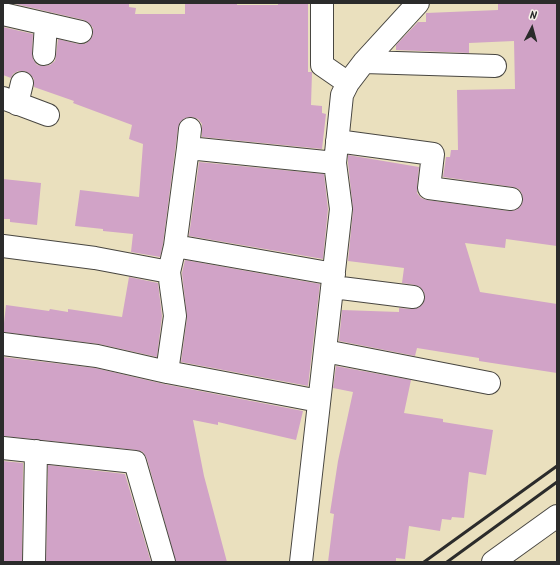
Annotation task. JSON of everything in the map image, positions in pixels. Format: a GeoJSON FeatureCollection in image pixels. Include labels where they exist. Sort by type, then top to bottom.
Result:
{"type":"FeatureCollection","features":[{"type":"Feature","properties":{"kind":"street"},"geometry":{"type":"LineString","coordinates":[[322,3],[322,64],[348,83]]}},
{"type":"Feature","properties":{"kind":"street"},"geometry":{"type":"LineString","coordinates":[[301,562],[341,209],[335,164],[342,95],[348,83],[364,62],[418,3]]}},
{"type":"Feature","properties":{"kind":"street"},"geometry":{"type":"LineString","coordinates":[[3,14],[81,32]]}},
{"type":"Feature","properties":{"kind":"street"},"geometry":{"type":"LineString","coordinates":[[44,54],[46,24]]}},
{"type":"Feature","properties":{"kind":"street"},"geometry":{"type":"LineString","coordinates":[[364,62],[496,66]]}},
{"type":"Feature","properties":{"kind":"street"},"geometry":{"type":"LineString","coordinates":[[14,95],[48,115]]}},
{"type":"Feature","properties":{"kind":"street"},"geometry":{"type":"LineString","coordinates":[[167,372],[175,316],[169,272],[175,246],[189,139],[335,164]]}},
{"type":"Feature","properties":{"kind":"street"},"geometry":{"type":"LineString","coordinates":[[337,141],[433,154],[429,188],[511,199]]}},
{"type":"Feature","properties":{"kind":"street"},"geometry":{"type":"LineString","coordinates":[[3,246],[95,258],[169,272]]}},
{"type":"Feature","properties":{"kind":"street"},"geometry":{"type":"LineString","coordinates":[[175,246],[413,297]]}},
{"type":"Feature","properties":{"kind":"street"},"geometry":{"type":"LineString","coordinates":[[3,344],[97,356],[167,372],[319,401]]}},
{"type":"Feature","properties":{"kind":"street"},"geometry":{"type":"LineString","coordinates":[[325,351],[489,383]]}},
{"type":"Feature","properties":{"kind":"street"},"geometry":{"type":"LineString","coordinates":[[3,448],[135,462],[164,562]]}},
{"type":"Feature","properties":{"kind":"street"},"geometry":{"type":"LineString","coordinates":[[34,562],[36,451]]}},
{"type":"Feature","properties":{"kind":"street"},"geometry":{"type":"LineString","coordinates":[[493,562],[557,516]]}},
{"type":"Feature","properties":{"kind":"building"},"geometry":{"type":"Polygon","coordinates":[[[11,3],[129,3],[129,7],[136,8],[135,14],[185,14],[185,3],[278,5],[278,3],[308,3],[308,72],[312,72],[311,105],[322,106],[322,113],[326,114],[322,149],[202,137],[202,124],[198,119],[192,117],[185,118],[180,122],[178,128],[160,257],[131,252],[133,234],[75,226],[80,190],[139,197],[143,144],[129,139],[132,125],[73,103],[74,101],[34,87],[34,79],[25,71],[18,71],[13,74],[11,78],[3,75],[3,27],[33,34],[33,59],[37,65],[44,66],[50,65],[55,61],[58,39],[78,44],[85,44],[93,35],[93,28],[84,20],[11,3]]]}},
{"type":"Feature","properties":{"kind":"building"},"geometry":{"type":"Polygon","coordinates":[[[498,3],[557,3],[557,246],[506,239],[505,248],[465,243],[480,292],[557,304],[557,373],[479,361],[479,358],[417,348],[415,356],[339,341],[342,310],[399,312],[399,308],[418,308],[423,304],[425,298],[424,292],[420,287],[402,283],[404,268],[348,261],[353,210],[348,155],[419,167],[417,193],[421,198],[427,200],[509,211],[516,210],[521,206],[523,200],[519,189],[443,177],[446,157],[450,157],[451,150],[458,150],[457,90],[515,89],[514,41],[469,43],[469,53],[396,50],[396,45],[418,22],[426,22],[426,13],[498,10],[498,3]]]}},
{"type":"Feature","properties":{"kind":"building"},"geometry":{"type":"Polygon","coordinates":[[[199,162],[324,174],[328,209],[323,259],[189,236],[199,162]]]}},
{"type":"Feature","properties":{"kind":"building"},"geometry":{"type":"Polygon","coordinates":[[[3,179],[41,183],[37,225],[10,222],[10,219],[3,219],[3,179]]]}},
{"type":"Feature","properties":{"kind":"building"},"geometry":{"type":"Polygon","coordinates":[[[185,260],[320,284],[308,386],[181,362],[187,318],[182,273],[185,260]]]}},
{"type":"Feature","properties":{"kind":"building"},"geometry":{"type":"Polygon","coordinates":[[[129,277],[158,283],[162,316],[157,357],[99,344],[3,332],[6,305],[49,311],[50,309],[68,312],[68,309],[122,317],[129,277]]]}},
{"type":"Feature","properties":{"kind":"building"},"geometry":{"type":"Polygon","coordinates":[[[3,357],[95,368],[164,384],[303,411],[296,440],[218,422],[218,425],[193,420],[204,476],[227,562],[176,562],[147,459],[143,452],[3,436],[3,357]]]}},
{"type":"Feature","properties":{"kind":"building"},"geometry":{"type":"Polygon","coordinates":[[[336,366],[411,380],[404,413],[443,419],[443,422],[493,430],[486,475],[469,472],[464,518],[452,517],[451,520],[442,519],[440,531],[409,526],[405,559],[396,558],[396,562],[328,562],[334,514],[330,513],[338,461],[353,392],[333,388],[336,366]]]}},
{"type":"Feature","properties":{"kind":"building"},"geometry":{"type":"Polygon","coordinates":[[[3,461],[23,463],[22,562],[3,562],[3,461]]]}},
{"type":"Feature","properties":{"kind":"building"},"geometry":{"type":"Polygon","coordinates":[[[48,465],[125,474],[151,562],[46,562],[48,465]]]}},
{"type":"Feature","properties":{"kind":"railway"},"geometry":{"type":"LineString","coordinates":[[424,562],[557,466]]}},
{"type":"Feature","properties":{"kind":"railway"},"geometry":{"type":"LineString","coordinates":[[447,562],[557,482]]}}]}
